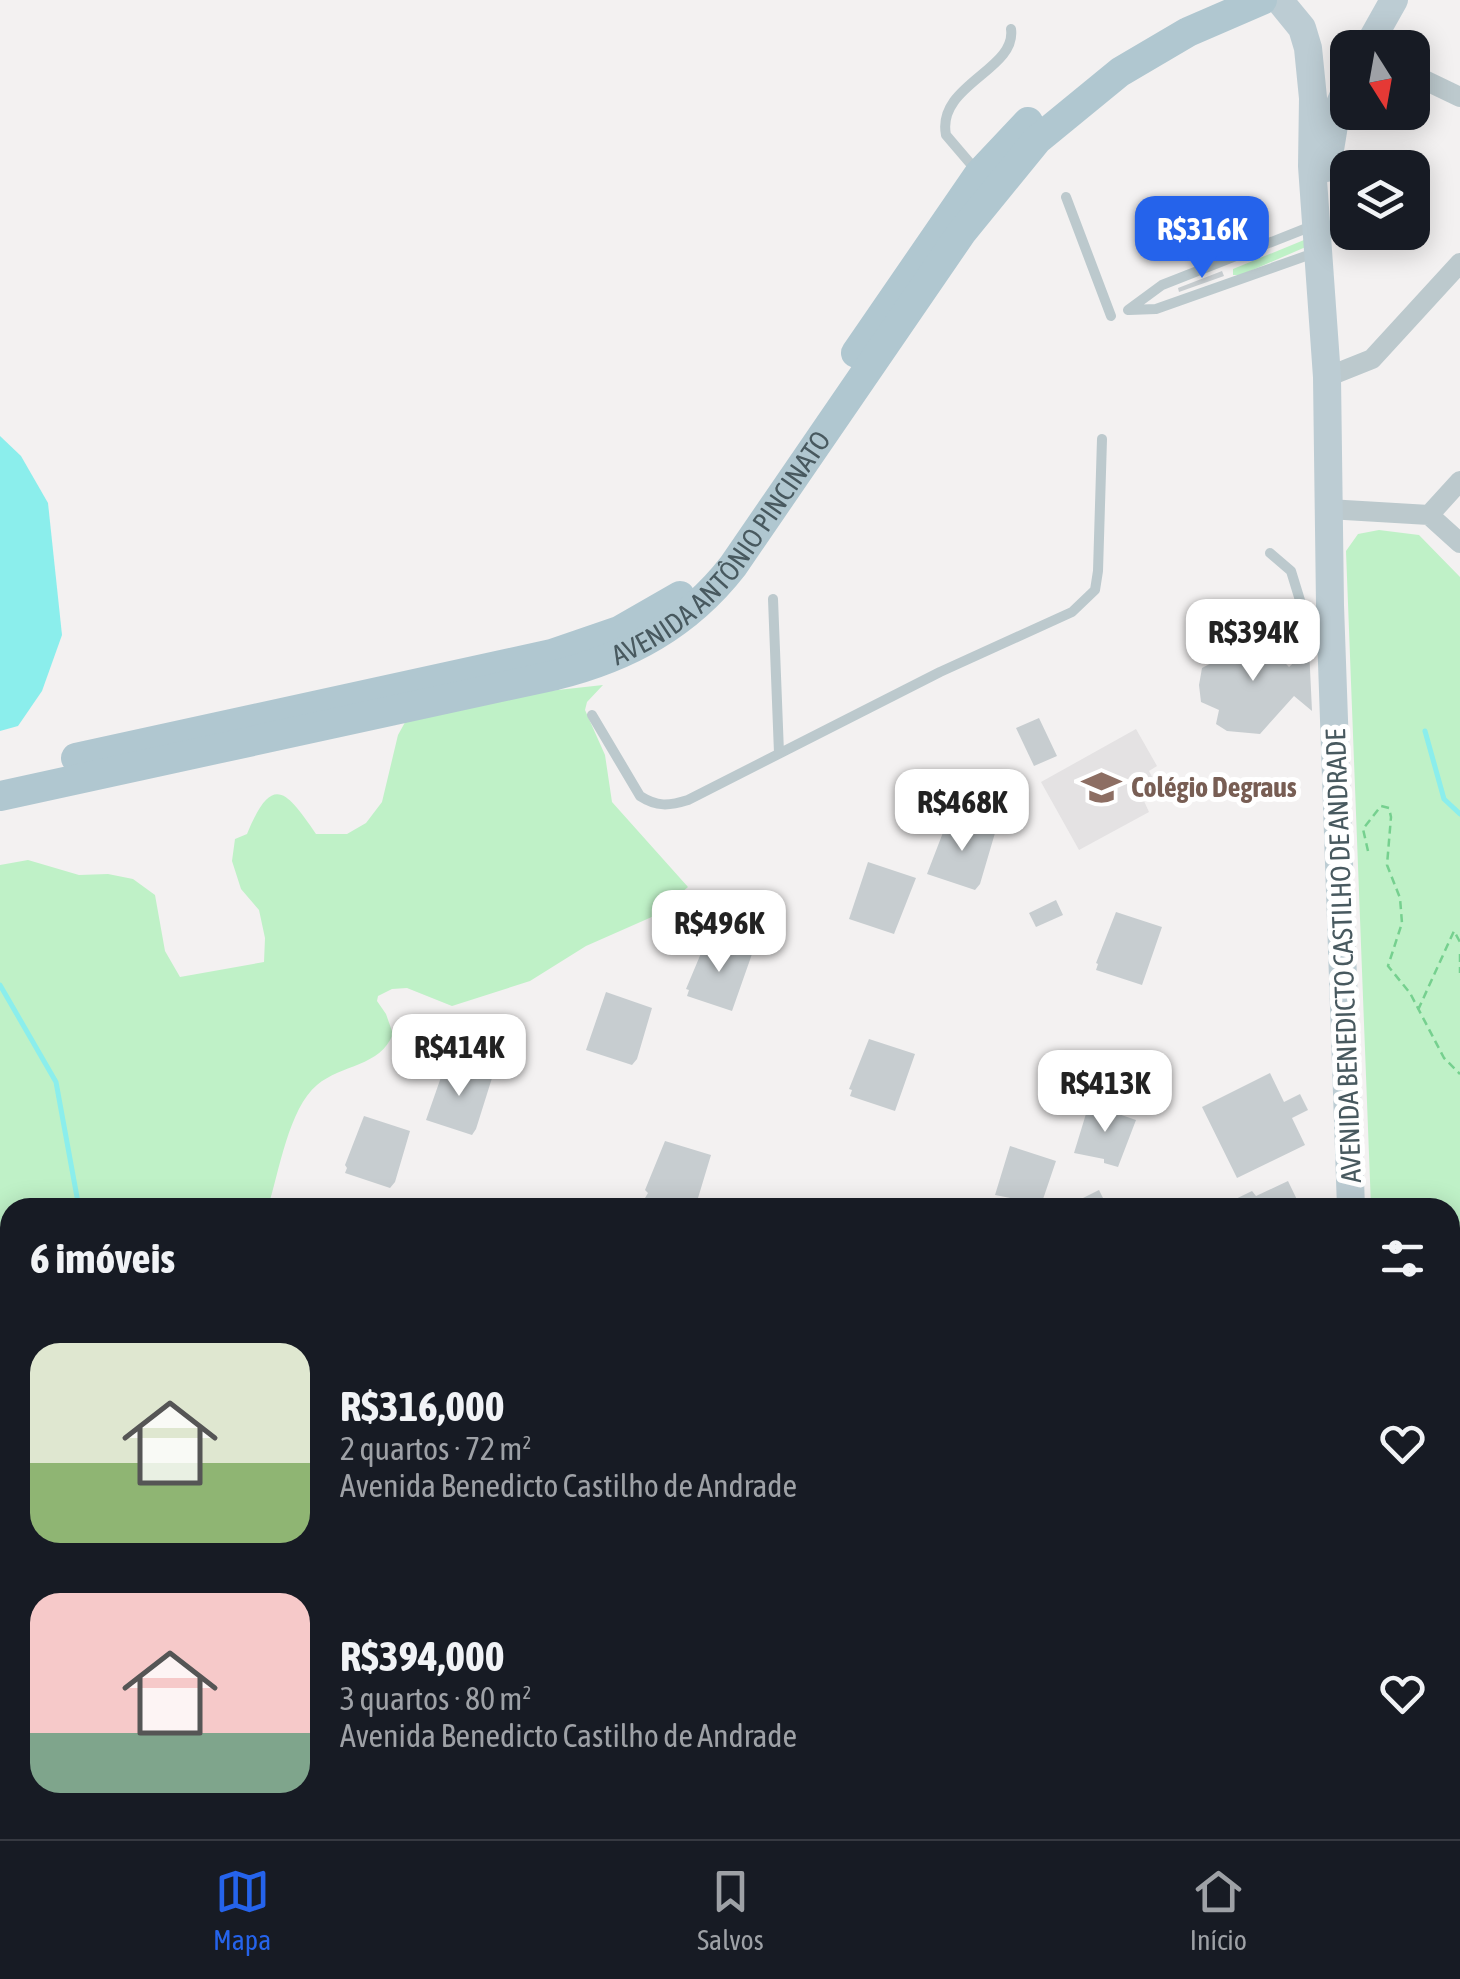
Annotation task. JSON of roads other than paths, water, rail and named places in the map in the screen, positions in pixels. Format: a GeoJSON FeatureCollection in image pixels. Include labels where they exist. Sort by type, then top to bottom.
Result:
{"type":"FeatureCollection","features":[{"type":"Feature","properties":{"kind":"main road","name":"AVENIDA ANTÔNIO PINCINATO"},"geometry":{"type":"LineString","coordinates":[[0,775],[552,654],[618,631],[678,598],[718,556],[925,248],[980,174],[1026,124],[1076,80],[1208,0]]}},
{"type":"Feature","properties":{"kind":"main road","name":"AVENIDA ANTÔNIO PINCINATO"},"geometry":{"type":"LineString","coordinates":[[0,796],[556,675],[628,652],[658,635],[712,594],[962,232],[1037,140],[1120,72],[1188,32],[1262,0]]}},
{"type":"Feature","properties":{"kind":"main road","name":"AVENIDA BENEDICTO CASTILHO DE ANDRADE"},"geometry":{"type":"LineString","coordinates":[[1279,0],[1302,28],[1308,48],[1312,98],[1312,166],[1326,377],[1351,1198]]}},
{"type":"Feature","properties":{"kind":"main road"},"geometry":{"type":"LineString","coordinates":[[1377,30],[1394,0]]}},
{"type":"Feature","properties":{"kind":"main road","name":"AVENIDA BENEDICTO CASTILHO DE ANDRADE"},"geometry":{"type":"LineString","coordinates":[[1319,238],[1333,130]]}},
{"type":"Feature","properties":{"kind":"street"},"geometry":{"type":"LineString","coordinates":[[1430,83],[1460,97]]}},
{"type":"Feature","properties":{"kind":"street"},"geometry":{"type":"LineString","coordinates":[[1326,377],[1372,359],[1460,263]]}},
{"type":"Feature","properties":{"kind":"street"},"geometry":{"type":"LineString","coordinates":[[1429,515],[1460,481]]}},
{"type":"Feature","properties":{"kind":"street"},"geometry":{"type":"LineString","coordinates":[[1328,509],[1429,515],[1460,543]]}},
{"type":"Feature","properties":{"kind":"lane"},"geometry":{"type":"LineString","coordinates":[[980,174],[946,134],[947,112],[970,83],[1008,51],[1011,29]]}},
{"type":"Feature","properties":{"kind":"lane"},"geometry":{"type":"LineString","coordinates":[[1066,198],[1111,316]]}},
{"type":"Feature","properties":{"kind":"lane"},"geometry":{"type":"LineString","coordinates":[[1319,238],[1225,283],[1156,309],[1128,310],[1162,285],[1219,262],[1319,238]]}},
{"type":"Feature","properties":{"kind":"lane"},"geometry":{"type":"LineString","coordinates":[[1219,262],[1214,269],[1217,279],[1225,283]]}},
{"type":"Feature","properties":{"kind":"lane"},"geometry":{"type":"LineString","coordinates":[[592,715],[640,796],[662,806],[688,800],[940,672],[1052,622],[1084,603],[1095,590],[1102,439]]}},
{"type":"Feature","properties":{"kind":"lane"},"geometry":{"type":"LineString","coordinates":[[1270,553],[1291,571],[1307,623],[1331,624]]}},
{"type":"Feature","properties":{"kind":"lane"},"geometry":{"type":"LineString","coordinates":[[772,599],[779,753]]}},
{"type":"Feature","properties":{"kind":"water"},"geometry":{"type":"Polygon","coordinates":[[[0,436],[21,456],[48,503],[62,635],[42,691],[18,726],[0,731],[0,436]]]}},
{"type":"Feature","properties":{"kind":"waterway"},"geometry":{"type":"LineString","coordinates":[[1425,731],[1444,799],[1460,814]]}},
{"type":"Feature","properties":{"kind":"waterway"},"geometry":{"type":"LineString","coordinates":[[0,985],[56,1082],[77,1198]]}},
{"type":"Feature","properties":{"kind":"place","name":"Colégio Degraus"},"geometry":{"type":"Point","coordinates":[1101,787]}}]}
